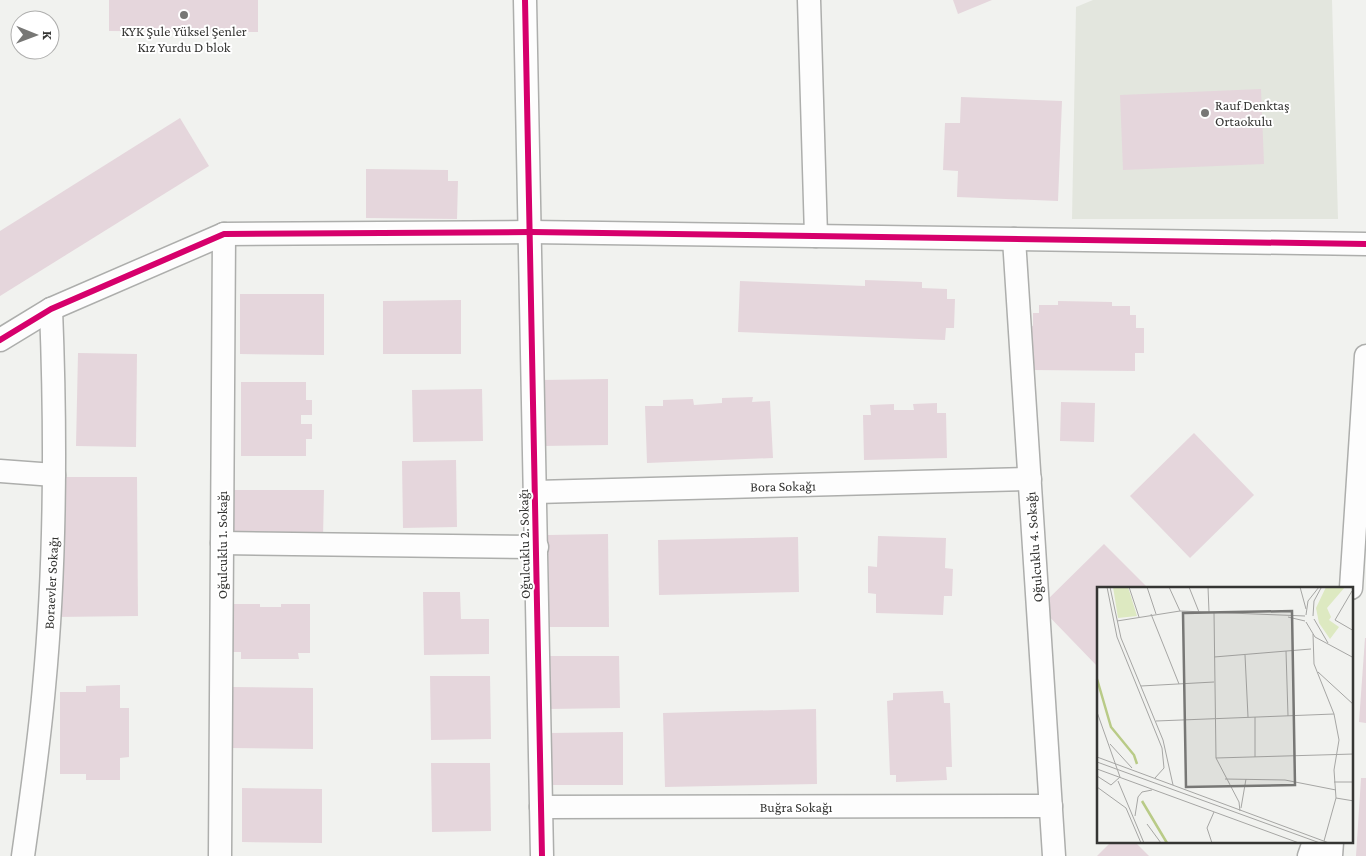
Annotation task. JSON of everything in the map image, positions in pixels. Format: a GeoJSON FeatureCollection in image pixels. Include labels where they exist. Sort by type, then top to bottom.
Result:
{"type":"FeatureCollection","features":[{"type":"Feature","properties":{"kind":"street","name":"Oğulcuklu 2. Sokağı"},"geometry":{"type":"LineString","coordinates":[[525,0],[542,856]]}},
{"type":"Feature","properties":{"kind":"street"},"geometry":{"type":"LineString","coordinates":[[809,0],[816,236]]}},
{"type":"Feature","properties":{"kind":"street"},"geometry":{"type":"LineString","coordinates":[[0,340],[51,309],[224,234],[531,232],[1366,244]]}},
{"type":"Feature","properties":{"kind":"street","name":"Oğulcuklu 1. Sokağı"},"geometry":{"type":"LineString","coordinates":[[220,856],[224,234]]}},
{"type":"Feature","properties":{"kind":"street","name":"Oğulcuklu 4. Sokağı"},"geometry":{"type":"LineString","coordinates":[[1014,239],[1054,856]]}},
{"type":"Feature","properties":{"kind":"street","name":"Boraevler Sokağı"},"geometry":{"type":"LineString","coordinates":[[23,856],[34,780],[44,686],[51,592],[55,403],[51,309]]}},
{"type":"Feature","properties":{"kind":"street"},"geometry":{"type":"LineString","coordinates":[[1351,587],[1366,356]]}},
{"type":"Feature","properties":{"kind":"street"},"geometry":{"type":"LineString","coordinates":[[0,471],[54,474]]}},
{"type":"Feature","properties":{"kind":"street","name":"Bora Sokağı"},"geometry":{"type":"LineString","coordinates":[[536,492],[1030,479]]}},
{"type":"Feature","properties":{"kind":"street"},"geometry":{"type":"LineString","coordinates":[[222,543],[536,547]]}},
{"type":"Feature","properties":{"kind":"street","name":"Buğra Sokağı"},"geometry":{"type":"LineString","coordinates":[[541,807],[1051,806]]}},
{"type":"Feature","properties":{"kind":"street"},"geometry":{"type":"LineString","coordinates":[[1309,856],[1313,844]]}},
{"type":"Feature","properties":{"kind":"shaded area","name":"Rauf Denktaş Ortaokulu"},"geometry":{"type":"Polygon","coordinates":[[[1093,0],[1332,0],[1338,219],[1072,219],[1076,7],[1093,0]]]}},
{"type":"Feature","properties":{"kind":"building","name":"KYK Şule Yüksel Şenler Kız Yurdu D blok"},"geometry":{"type":"Polygon","coordinates":[[[109,0],[258,0],[258,32],[109,31],[109,0]]]}},
{"type":"Feature","properties":{"kind":"building"},"geometry":{"type":"Polygon","coordinates":[[[953,0],[992,0],[958,14],[953,0]]]}},
{"type":"Feature","properties":{"kind":"building"},"geometry":{"type":"Polygon","coordinates":[[[1261,89],[1264,164],[1123,170],[1120,95],[1261,89]]]}},
{"type":"Feature","properties":{"kind":"building"},"geometry":{"type":"Polygon","coordinates":[[[961,97],[1062,101],[1058,201],[957,197],[958,171],[943,170],[945,123],[960,123],[961,97]]]}},
{"type":"Feature","properties":{"kind":"building"},"geometry":{"type":"Polygon","coordinates":[[[180,118],[209,166],[0,296],[0,231],[180,118]]]}},
{"type":"Feature","properties":{"kind":"building"},"geometry":{"type":"Polygon","coordinates":[[[366,169],[448,170],[448,181],[458,181],[457,219],[366,218],[366,169]]]}},
{"type":"Feature","properties":{"kind":"building"},"geometry":{"type":"Polygon","coordinates":[[[865,280],[922,282],[922,288],[947,289],[947,299],[955,299],[954,328],[946,328],[945,340],[738,332],[740,281],[865,286],[865,280]]]}},
{"type":"Feature","properties":{"kind":"building"},"geometry":{"type":"Polygon","coordinates":[[[240,294],[324,294],[324,355],[240,354],[240,294]]]}},
{"type":"Feature","properties":{"kind":"building"},"geometry":{"type":"Polygon","coordinates":[[[461,300],[461,354],[383,354],[383,301],[461,300]]]}},
{"type":"Feature","properties":{"kind":"building"},"geometry":{"type":"Polygon","coordinates":[[[1058,301],[1112,302],[1112,306],[1130,306],[1130,315],[1136,315],[1136,328],[1144,328],[1144,353],[1135,353],[1135,371],[1032,370],[1024,326],[1033,326],[1033,313],[1039,313],[1039,305],[1058,305],[1058,301]]]}},
{"type":"Feature","properties":{"kind":"building"},"geometry":{"type":"Polygon","coordinates":[[[78,353],[137,354],[136,447],[76,446],[78,353]]]}},
{"type":"Feature","properties":{"kind":"building"},"geometry":{"type":"Polygon","coordinates":[[[608,379],[608,445],[543,446],[542,380],[608,379]]]}},
{"type":"Feature","properties":{"kind":"building"},"geometry":{"type":"Polygon","coordinates":[[[241,382],[306,382],[306,400],[312,400],[312,415],[301,415],[301,424],[312,424],[312,439],[306,439],[306,456],[241,456],[241,382]]]}},
{"type":"Feature","properties":{"kind":"building"},"geometry":{"type":"Polygon","coordinates":[[[482,389],[483,441],[413,442],[412,390],[482,389]]]}},
{"type":"Feature","properties":{"kind":"building"},"geometry":{"type":"Polygon","coordinates":[[[753,397],[752,402],[770,401],[773,458],[647,463],[645,406],[663,406],[663,400],[693,399],[694,405],[722,403],[722,398],[753,397]]]}},
{"type":"Feature","properties":{"kind":"building"},"geometry":{"type":"Polygon","coordinates":[[[1061,402],[1095,403],[1094,442],[1060,441],[1061,402]]]}},
{"type":"Feature","properties":{"kind":"building"},"geometry":{"type":"Polygon","coordinates":[[[937,403],[937,413],[946,413],[947,458],[864,460],[863,415],[871,415],[870,405],[894,404],[894,410],[914,410],[913,404],[937,403]]]}},
{"type":"Feature","properties":{"kind":"building"},"geometry":{"type":"Polygon","coordinates":[[[1194,433],[1254,495],[1190,558],[1130,496],[1194,433]]]}},
{"type":"Feature","properties":{"kind":"building"},"geometry":{"type":"Polygon","coordinates":[[[456,460],[457,527],[403,528],[402,461],[456,460]]]}},
{"type":"Feature","properties":{"kind":"building"},"geometry":{"type":"Polygon","coordinates":[[[56,477],[137,477],[138,616],[56,617],[56,477]]]}},
{"type":"Feature","properties":{"kind":"building"},"geometry":{"type":"Polygon","coordinates":[[[230,490],[324,490],[323,539],[229,539],[230,490]]]}},
{"type":"Feature","properties":{"kind":"building"},"geometry":{"type":"Polygon","coordinates":[[[608,534],[609,627],[549,627],[548,535],[608,534]]]}},
{"type":"Feature","properties":{"kind":"building"},"geometry":{"type":"Polygon","coordinates":[[[878,536],[946,538],[945,568],[953,569],[952,596],[944,596],[943,615],[876,613],[876,594],[868,593],[868,566],[877,567],[878,536]]]}},
{"type":"Feature","properties":{"kind":"building"},"geometry":{"type":"Polygon","coordinates":[[[798,537],[799,592],[659,595],[658,540],[798,537]]]}},
{"type":"Feature","properties":{"kind":"building"},"geometry":{"type":"Polygon","coordinates":[[[1104,544],[1147,587],[1097,587],[1097,666],[1040,607],[1104,544]]]}},
{"type":"Feature","properties":{"kind":"building"},"geometry":{"type":"Polygon","coordinates":[[[423,592],[460,592],[461,619],[489,619],[489,654],[424,655],[423,592]]]}},
{"type":"Feature","properties":{"kind":"building"},"geometry":{"type":"Polygon","coordinates":[[[230,604],[260,604],[260,607],[281,607],[281,604],[310,604],[310,653],[298,653],[299,659],[241,659],[241,652],[230,652],[230,604]]]}},
{"type":"Feature","properties":{"kind":"building"},"geometry":{"type":"Polygon","coordinates":[[[1366,638],[1366,723],[1359,722],[1366,638]]]}},
{"type":"Feature","properties":{"kind":"building"},"geometry":{"type":"Polygon","coordinates":[[[547,656],[619,656],[620,708],[548,709],[547,656]]]}},
{"type":"Feature","properties":{"kind":"building"},"geometry":{"type":"Polygon","coordinates":[[[430,676],[490,676],[491,739],[431,740],[430,676]]]}},
{"type":"Feature","properties":{"kind":"building"},"geometry":{"type":"Polygon","coordinates":[[[120,685],[120,708],[129,708],[129,757],[120,758],[120,780],[86,780],[86,774],[60,774],[60,692],[86,692],[86,686],[120,685]]]}},
{"type":"Feature","properties":{"kind":"building"},"geometry":{"type":"Polygon","coordinates":[[[232,687],[313,688],[313,749],[231,748],[232,687]]]}},
{"type":"Feature","properties":{"kind":"building"},"geometry":{"type":"Polygon","coordinates":[[[943,691],[944,703],[950,703],[952,767],[946,767],[947,780],[896,782],[896,775],[890,775],[887,701],[893,700],[893,693],[943,691]]]}},
{"type":"Feature","properties":{"kind":"building"},"geometry":{"type":"Polygon","coordinates":[[[816,709],[817,784],[665,787],[663,713],[816,709]]]}},
{"type":"Feature","properties":{"kind":"building"},"geometry":{"type":"Polygon","coordinates":[[[623,732],[623,785],[550,785],[550,733],[623,732]]]}},
{"type":"Feature","properties":{"kind":"building"},"geometry":{"type":"Polygon","coordinates":[[[431,763],[490,763],[491,831],[432,832],[431,763]]]}},
{"type":"Feature","properties":{"kind":"building"},"geometry":{"type":"Polygon","coordinates":[[[1361,778],[1366,778],[1366,856],[1356,856],[1361,778]]]}},
{"type":"Feature","properties":{"kind":"building"},"geometry":{"type":"Polygon","coordinates":[[[242,788],[322,789],[322,843],[242,842],[242,788]]]}},
{"type":"Feature","properties":{"kind":"building"},"geometry":{"type":"Polygon","coordinates":[[[1109,844],[1137,844],[1149,856],[1097,856],[1109,844]]]}},
{"type":"Feature","properties":{"kind":"cycle path"},"geometry":{"type":"LineString","coordinates":[[525,0],[542,856]]}},
{"type":"Feature","properties":{"kind":"cycle path"},"geometry":{"type":"LineString","coordinates":[[0,340],[51,309],[224,234],[531,232],[1366,244]]}},
{"type":"Feature","properties":{"kind":"place","name":"KYK Şule Yüksel Şenler Kız Yurdu D blok"},"geometry":{"type":"Point","coordinates":[184,15]}},
{"type":"Feature","properties":{"kind":"place","name":"Rauf Denktaş Ortaokulu"},"geometry":{"type":"Point","coordinates":[1205,113]}}]}
